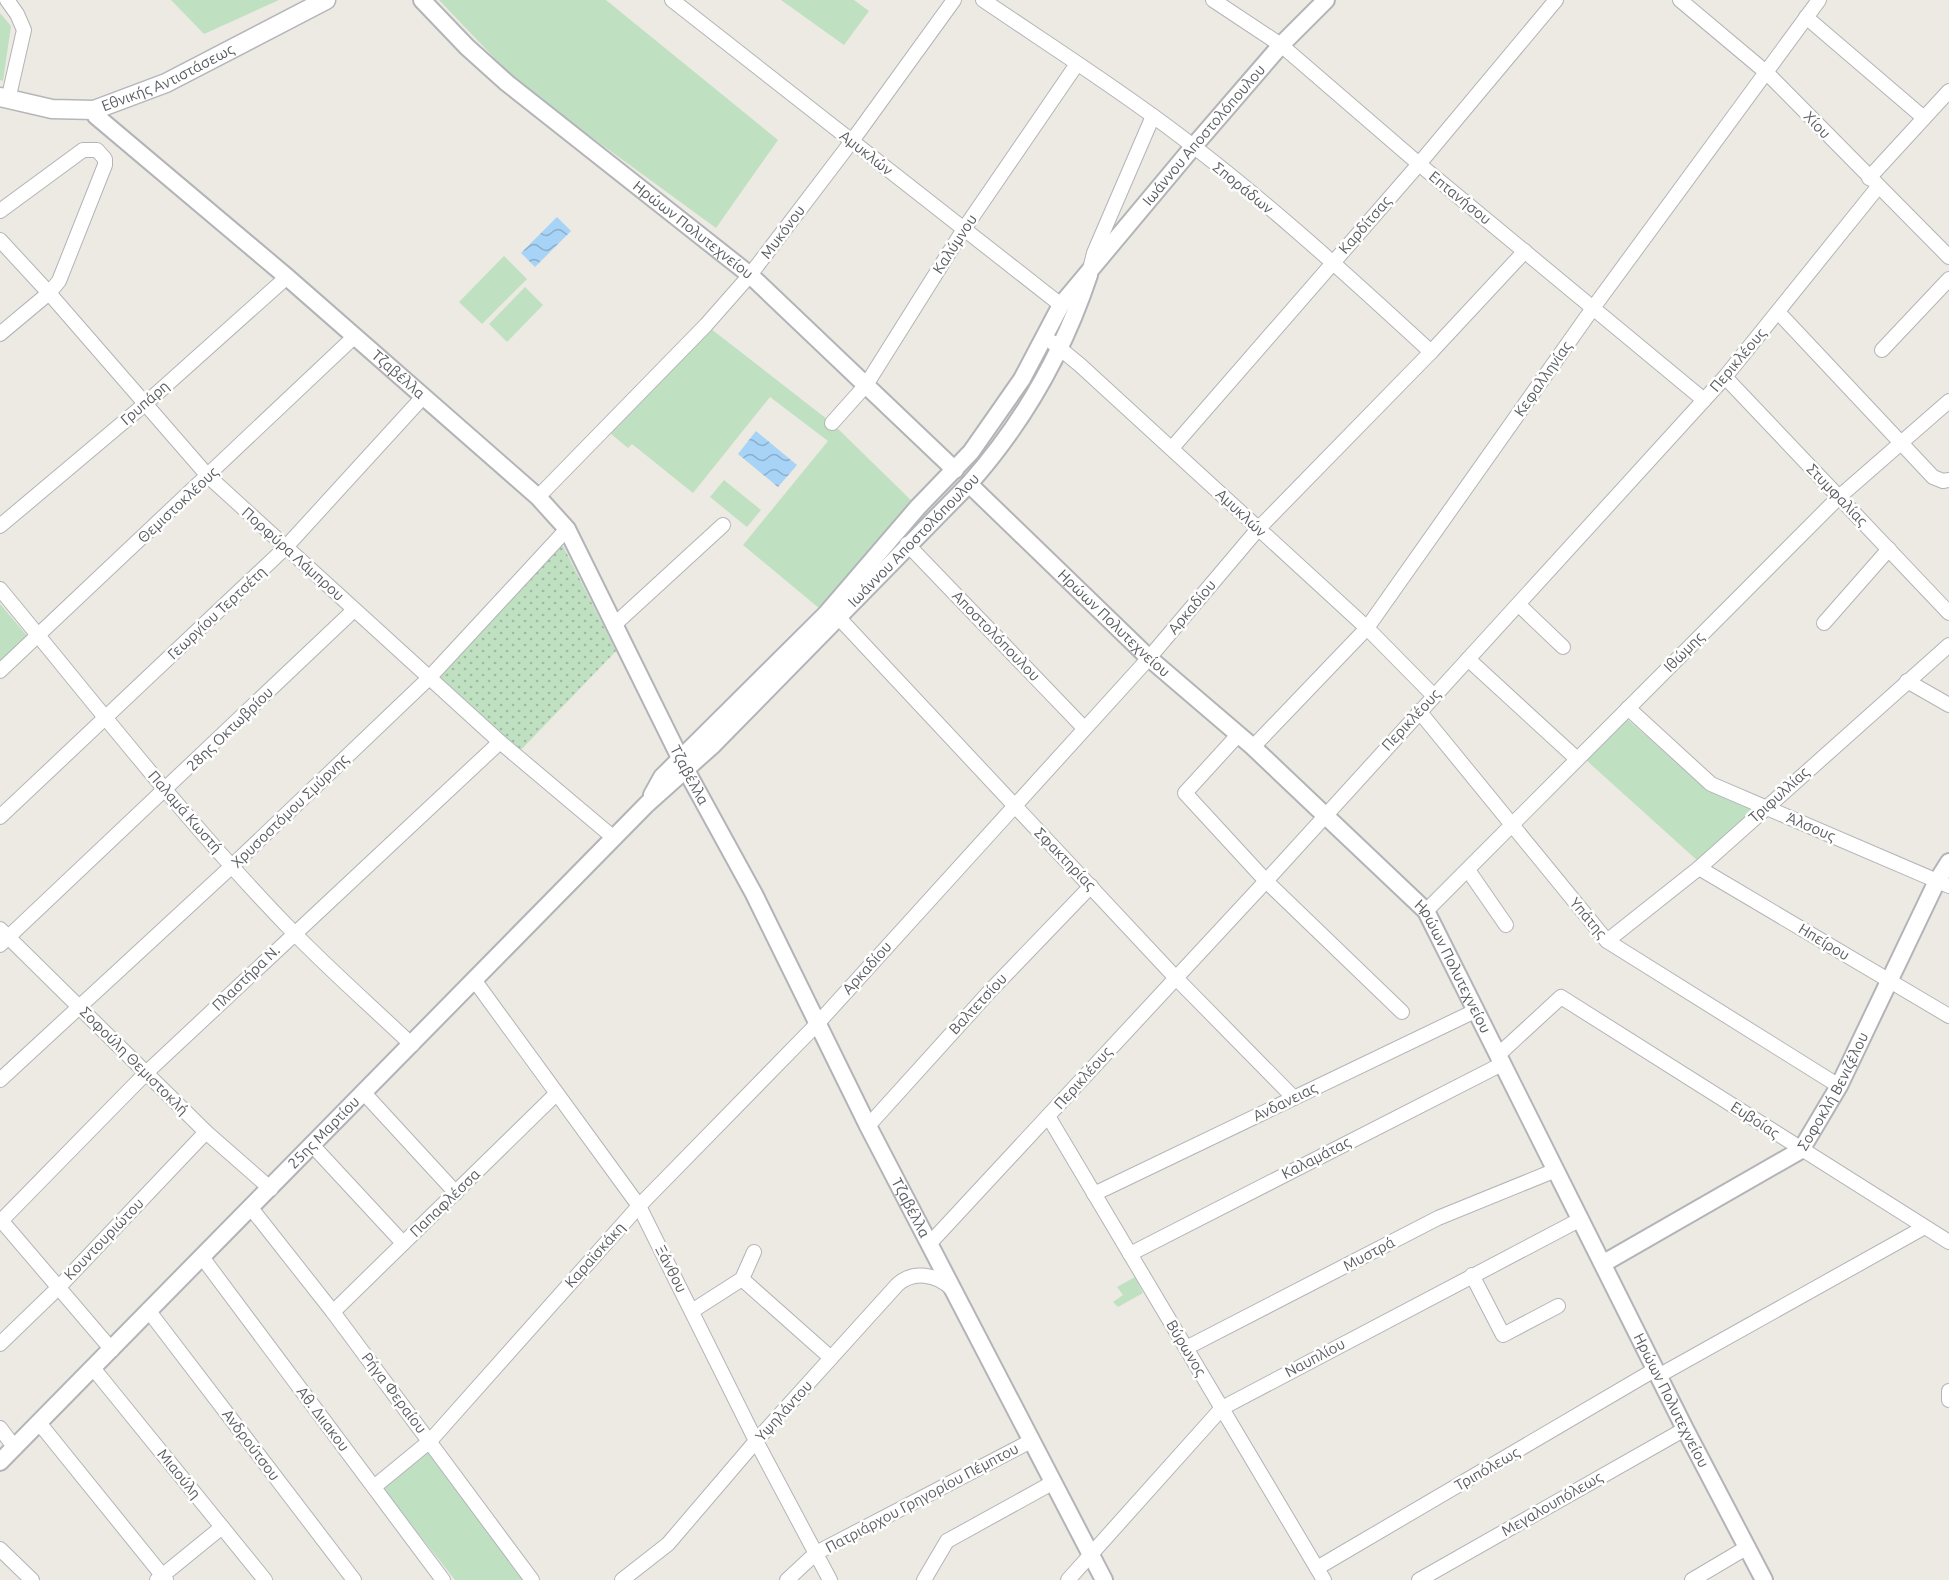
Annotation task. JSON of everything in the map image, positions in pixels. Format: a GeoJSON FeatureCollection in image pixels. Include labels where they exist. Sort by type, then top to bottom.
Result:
{"type":"FeatureCollection","features":[{"type":"Feature","properties":{"kind":"main road","name":"Εθνικής Αντιστάσεως"},"geometry":{"type":"LineString","coordinates":[[4,98],[59,110],[94,111],[166,83],[326,0]]}},
{"type":"Feature","properties":{"kind":"street"},"geometry":{"type":"LineString","coordinates":[[4,98],[24,30],[7,0]]}},
{"type":"Feature","properties":{"kind":"street","name":"Ηρώων Πολυτεχνείου"},"geometry":{"type":"LineString","coordinates":[[422,0],[466,47],[507,83],[750,275],[955,470]]}},
{"type":"Feature","properties":{"kind":"street","name":"Αμυκλών"},"geometry":{"type":"LineString","coordinates":[[672,0],[1061,305]]}},
{"type":"Feature","properties":{"kind":"street","name":"Μυκόνου"},"geometry":{"type":"LineString","coordinates":[[538,497],[706,325],[750,275],[852,141],[954,0]]}},
{"type":"Feature","properties":{"kind":"street","name":"Σποράδων"},"geometry":{"type":"LineString","coordinates":[[983,0],[1153,116],[1193,147],[1333,262],[1431,352]]}},
{"type":"Feature","properties":{"kind":"street","name":"Επτανήσου"},"geometry":{"type":"LineString","coordinates":[[1214,0],[1281,45],[1419,164],[1704,400]]}},
{"type":"Feature","properties":{"kind":"street","name":"Ιωάννου Αποστολόπουλου"},"geometry":{"type":"LineString","coordinates":[[684,764],[826,614],[918,507],[955,470],[1016,389],[1061,305],[1089,275],[1193,147],[1281,45],[1326,0]]}},
{"type":"Feature","properties":{"kind":"street","name":"Καρδίτσας"},"geometry":{"type":"LineString","coordinates":[[1172,448],[1419,164],[1556,0]]}},
{"type":"Feature","properties":{"kind":"street","name":"Χίου"},"geometry":{"type":"LineString","coordinates":[[1680,0],[1767,73],[1949,257]]}},
{"type":"Feature","properties":{"kind":"street"},"geometry":{"type":"LineString","coordinates":[[1693,12],[1703,0]]}},
{"type":"Feature","properties":{"kind":"street","name":"Κεφαλληνίας"},"geometry":{"type":"LineString","coordinates":[[1253,747],[1367,628],[1593,308],[1819,0]]}},
{"type":"Feature","properties":{"kind":"street"},"geometry":{"type":"LineString","coordinates":[[1806,17],[1924,118]]}},
{"type":"Feature","properties":{"kind":"street","name":"Καλύμνου"},"geometry":{"type":"LineString","coordinates":[[832,423],[866,385],[964,229],[1077,64]]}},
{"type":"Feature","properties":{"kind":"street","name":"Περικλέους"},"geometry":{"type":"LineString","coordinates":[[931,1242],[1266,881],[1725,377],[1778,312],[1924,118],[1949,91]]}},
{"type":"Feature","properties":{"kind":"street","name":"Τζαβέλλα"},"geometry":{"type":"LineString","coordinates":[[94,111],[96,116],[287,277],[422,398],[538,497],[567,529],[684,764],[754,894],[868,1126],[931,1242],[954,1292],[1104,1580]]}},
{"type":"Feature","properties":{"kind":"street"},"geometry":{"type":"LineString","coordinates":[[1089,275],[1094,253],[1153,116]]}},
{"type":"Feature","properties":{"kind":"street"},"geometry":{"type":"LineString","coordinates":[[0,211],[83,150],[97,150],[105,159],[105,165],[69,262],[49,293],[0,334]]}},
{"type":"Feature","properties":{"kind":"street","name":"Πορφύρα Λάμπρου"},"geometry":{"type":"LineString","coordinates":[[0,240],[208,476],[500,742],[614,838]]}},
{"type":"Feature","properties":{"kind":"street","name":"Αρκαδίου"},"geometry":{"type":"LineString","coordinates":[[818,1023],[1013,805],[1149,658],[1258,529],[1431,352],[1525,251]]}},
{"type":"Feature","properties":{"kind":"street","name":"Ιωάννου Αποστολόπουλου"},"geometry":{"type":"LineString","coordinates":[[684,764],[838,618],[992,458],[1029,406],[1061,349],[1089,275]]}},
{"type":"Feature","properties":{"kind":"street","name":"Γρυπάρη"},"geometry":{"type":"LineString","coordinates":[[0,526],[146,404],[287,277]]}},
{"type":"Feature","properties":{"kind":"street"},"geometry":{"type":"LineString","coordinates":[[1882,350],[1949,279]]}},
{"type":"Feature","properties":{"kind":"street"},"geometry":{"type":"LineString","coordinates":[[1778,312],[1933,477],[1943,481],[1949,480]]}},
{"type":"Feature","properties":{"kind":"street","name":"Αμυκλών"},"geometry":{"type":"LineString","coordinates":[[1044,336],[1172,448],[1367,628],[1433,695]]}},
{"type":"Feature","properties":{"kind":"street","name":"Θεμιστοκλέους"},"geometry":{"type":"LineString","coordinates":[[0,671],[354,337]]}},
{"type":"Feature","properties":{"kind":"street","name":"Στυμφαλίας"},"geometry":{"type":"LineString","coordinates":[[1725,377],[1949,613]]}},
{"type":"Feature","properties":{"kind":"street","name":"Γεωργίου Τερτσέτη"},"geometry":{"type":"LineString","coordinates":[[0,817],[285,548],[422,398]]}},
{"type":"Feature","properties":{"kind":"street","name":"Ιθώμης"},"geometry":{"type":"LineString","coordinates":[[1426,911],[1839,497],[1949,401]]}},
{"type":"Feature","properties":{"kind":"street","name":"Ηρώων Πολυτεχνείου"},"geometry":{"type":"LineString","coordinates":[[969,484],[1149,658],[1253,747],[1426,911],[1685,1429],[1764,1580]]}},
{"type":"Feature","properties":{"kind":"street"},"geometry":{"type":"LineString","coordinates":[[615,624],[723,525]]}},
{"type":"Feature","properties":{"kind":"street","name":"Χρυσοστόμου Σμύρνης"},"geometry":{"type":"LineString","coordinates":[[0,1080],[232,866],[429,678],[567,529]]}},
{"type":"Feature","properties":{"kind":"street","name":"Αποστολόπουλου"},"geometry":{"type":"LineString","coordinates":[[907,544],[1084,728]]}},
{"type":"Feature","properties":{"kind":"street"},"geometry":{"type":"LineString","coordinates":[[1824,623],[1889,549]]}},
{"type":"Feature","properties":{"kind":"street","name":"Παλαμά Κωστή"},"geometry":{"type":"LineString","coordinates":[[0,589],[166,791],[232,866],[294,932],[412,1045]]}},
{"type":"Feature","properties":{"kind":"street"},"geometry":{"type":"LineString","coordinates":[[1518,605],[1563,647]]}},
{"type":"Feature","properties":{"kind":"street","name":"28ης Οκτωβρίου"},"geometry":{"type":"LineString","coordinates":[[3,937],[166,791],[354,610]]}},
{"type":"Feature","properties":{"kind":"street","name":"Σφακτηρίας"},"geometry":{"type":"LineString","coordinates":[[838,618],[1175,977],[1294,1098]]}},
{"type":"Feature","properties":{"kind":"street","name":"Τριφυλλίας"},"geometry":{"type":"LineString","coordinates":[[1607,941],[1699,868],[1949,645]]}},
{"type":"Feature","properties":{"kind":"street"},"geometry":{"type":"LineString","coordinates":[[1468,659],[1577,759]]}},
{"type":"Feature","properties":{"kind":"street"},"geometry":{"type":"LineString","coordinates":[[1907,681],[1949,705]]}},
{"type":"Feature","properties":{"kind":"street","name":"Άλσους"},"geometry":{"type":"LineString","coordinates":[[1628,708],[1711,784],[1943,884]]}},
{"type":"Feature","properties":{"kind":"street","name":"Υπάτης"},"geometry":{"type":"LineString","coordinates":[[1419,711],[1514,824],[1607,941],[1839,1086]]}},
{"type":"Feature","properties":{"kind":"street"},"geometry":{"type":"LineString","coordinates":[[1238,735],[1185,793],[1266,881],[1402,1012]]}},
{"type":"Feature","properties":{"kind":"street","name":"Πλαστήρα Ν."},"geometry":{"type":"LineString","coordinates":[[1,1220],[146,1074],[294,932],[500,742]]}},
{"type":"Feature","properties":{"kind":"street","name":"25ης Μαρτίου"},"geometry":{"type":"LineString","coordinates":[[0,1462],[112,1350],[148,1310],[271,1189],[647,804],[662,777],[684,764]]}},
{"type":"Feature","properties":{"kind":"street","name":"Σοφοκλή Βενιζέλου"},"geometry":{"type":"LineString","coordinates":[[1604,1263],[1801,1149],[1839,1086],[1890,982],[1943,884],[1949,862]]}},
{"type":"Feature","properties":{"kind":"street","name":"Ηπείρου"},"geometry":{"type":"LineString","coordinates":[[1699,868],[1949,1016]]}},
{"type":"Feature","properties":{"kind":"street"},"geometry":{"type":"LineString","coordinates":[[1468,870],[1506,925]]}},
{"type":"Feature","properties":{"kind":"street","name":"Βαλτετσίου"},"geometry":{"type":"LineString","coordinates":[[868,1126],[990,991],[1091,886]]}},
{"type":"Feature","properties":{"kind":"street","name":"Σοφούλη Θεμιστοκλή"},"geometry":{"type":"LineString","coordinates":[[3,937],[79,1007],[206,1132],[271,1189]]}},
{"type":"Feature","properties":{"kind":"street","name":"Ξάνθου"},"geometry":{"type":"LineString","coordinates":[[475,981],[639,1206],[756,1441],[830,1580]]}},
{"type":"Feature","properties":{"kind":"street","name":"Ευβοίας"},"geometry":{"type":"LineString","coordinates":[[1500,1059],[1561,997],[1923,1228],[1949,1242]]}},
{"type":"Feature","properties":{"kind":"street","name":"Ανδανειας"},"geometry":{"type":"LineString","coordinates":[[1095,1194],[1475,1011]]}},
{"type":"Feature","properties":{"kind":"street","name":"Καραϊσκάκη"},"geometry":{"type":"LineString","coordinates":[[374,1487],[430,1441],[639,1206],[818,1023]]}},
{"type":"Feature","properties":{"kind":"street","name":"Καλαμάτας"},"geometry":{"type":"LineString","coordinates":[[1130,1254],[1500,1059]]}},
{"type":"Feature","properties":{"kind":"street"},"geometry":{"type":"LineString","coordinates":[[364,1093],[456,1193]]}},
{"type":"Feature","properties":{"kind":"street","name":"Παπαφλέσσα"},"geometry":{"type":"LineString","coordinates":[[333,1312],[556,1094]]}},
{"type":"Feature","properties":{"kind":"street","name":"Βύρωνος"},"geometry":{"type":"LineString","coordinates":[[1048,1116],[1320,1574]]}},
{"type":"Feature","properties":{"kind":"street","name":"Κουντουριώτου"},"geometry":{"type":"LineString","coordinates":[[0,1344],[58,1288],[206,1132]]}},
{"type":"Feature","properties":{"kind":"street"},"geometry":{"type":"LineString","coordinates":[[313,1146],[404,1244]]}},
{"type":"Feature","properties":{"kind":"street","name":"Μυστρά"},"geometry":{"type":"LineString","coordinates":[[1186,1348],[1438,1218],[1556,1170]]}},
{"type":"Feature","properties":{"kind":"street","name":"Ρήγα Φεραίου"},"geometry":{"type":"LineString","coordinates":[[251,1208],[333,1312],[532,1580]]}},
{"type":"Feature","properties":{"kind":"street","name":"Ναυπλίου"},"geometry":{"type":"LineString","coordinates":[[1068,1580],[1222,1408],[1581,1219]]}},
{"type":"Feature","properties":{"kind":"street"},"geometry":{"type":"LineString","coordinates":[[1,1220],[112,1350]]}},
{"type":"Feature","properties":{"kind":"street","name":"Τριπόλεως"},"geometry":{"type":"LineString","coordinates":[[1320,1574],[1658,1372],[1923,1228]]}},
{"type":"Feature","properties":{"kind":"street"},"geometry":{"type":"LineString","coordinates":[[692,1311],[742,1279],[754,1252]]}},
{"type":"Feature","properties":{"kind":"street","name":"Αθ. Διιακου"},"geometry":{"type":"LineString","coordinates":[[202,1257],[443,1580]]}},
{"type":"Feature","properties":{"kind":"street"},"geometry":{"type":"LineString","coordinates":[[1472,1275],[1503,1335],[1558,1306]]}},
{"type":"Feature","properties":{"kind":"street","name":"Υψηλάντου"},"geometry":{"type":"LineString","coordinates":[[622,1580],[668,1544],[756,1441],[903,1279],[917,1276],[938,1278],[954,1292]]}},
{"type":"Feature","properties":{"kind":"street"},"geometry":{"type":"LineString","coordinates":[[742,1279],[831,1358]]}},
{"type":"Feature","properties":{"kind":"street","name":"Ανδρούτσου"},"geometry":{"type":"LineString","coordinates":[[148,1310],[354,1580]]}},
{"type":"Feature","properties":{"kind":"street","name":"Μιαούλη"},"geometry":{"type":"LineString","coordinates":[[93,1368],[265,1580]]}},
{"type":"Feature","properties":{"kind":"street"},"geometry":{"type":"LineString","coordinates":[[39,1424],[162,1578],[222,1527]]}},
{"type":"Feature","properties":{"kind":"street"},"geometry":{"type":"LineString","coordinates":[[0,1428],[15,1448]]}},
{"type":"Feature","properties":{"kind":"street","name":"Μεγαλουπόλεως"},"geometry":{"type":"LineString","coordinates":[[1419,1580],[1685,1429]]}},
{"type":"Feature","properties":{"kind":"street","name":"Πατριάρχου Γρηγορίου Πέμπτου"},"geometry":{"type":"LineString","coordinates":[[787,1580],[816,1553],[1030,1440]]}},
{"type":"Feature","properties":{"kind":"street"},"geometry":{"type":"LineString","coordinates":[[924,1580],[947,1541],[1052,1483]]}},
{"type":"Feature","properties":{"kind":"street"},"geometry":{"type":"LineString","coordinates":[[1692,1580],[1746,1548]]}},
{"type":"Feature","properties":{"kind":"street"},"geometry":{"type":"LineString","coordinates":[[0,1549],[32,1580]]}},
{"type":"Feature","properties":{"kind":"green space"},"geometry":{"type":"Polygon","coordinates":[[[171,0],[279,0],[204,34],[171,0]]]}},
{"type":"Feature","properties":{"kind":"green space"},"geometry":{"type":"Polygon","coordinates":[[[439,0],[606,0],[778,140],[716,228],[520,85],[439,0]]]}},
{"type":"Feature","properties":{"kind":"green space"},"geometry":{"type":"Polygon","coordinates":[[[781,0],[854,0],[869,11],[844,45],[781,0]]]}},
{"type":"Feature","properties":{"kind":"green space"},"geometry":{"type":"Polygon","coordinates":[[[0,13],[11,26],[3,81],[0,80],[0,13]]]}},
{"type":"Feature","properties":{"kind":"green space"},"geometry":{"type":"Polygon","coordinates":[[[504,256],[527,279],[482,324],[459,302],[504,256]]]}},
{"type":"Feature","properties":{"kind":"green space"},"geometry":{"type":"Polygon","coordinates":[[[525,287],[543,305],[507,342],[489,324],[525,287]]]}},
{"type":"Feature","properties":{"kind":"green space"},"geometry":{"type":"Polygon","coordinates":[[[706,325],[832,423],[918,507],[826,614],[743,545],[828,441],[770,397],[693,493],[632,444],[628,448],[604,428],[706,325]]]}},
{"type":"Feature","properties":{"kind":"green space"},"geometry":{"type":"Polygon","coordinates":[[[724,480],[761,510],[747,527],[710,497],[724,480]]]}},
{"type":"Feature","properties":{"kind":"green space"},"geometry":{"type":"Polygon","coordinates":[[[562,544],[616,651],[517,754],[436,677],[562,544]]]}},
{"type":"Feature","properties":{"kind":"green space"},"geometry":{"type":"Polygon","coordinates":[[[0,604],[29,638],[0,665],[0,604]]]}},
{"type":"Feature","properties":{"kind":"green space"},"geometry":{"type":"Polygon","coordinates":[[[1626,718],[1709,791],[1755,810],[1699,862],[1585,759],[1626,718]]]}},
{"type":"Feature","properties":{"kind":"green space"},"geometry":{"type":"Polygon","coordinates":[[[1135,1277],[1143,1293],[1118,1307],[1113,1302],[1123,1295],[1117,1287],[1135,1277]]]}},
{"type":"Feature","properties":{"kind":"green space"},"geometry":{"type":"Polygon","coordinates":[[[427,1446],[525,1580],[455,1580],[379,1484],[427,1446]]]}},
{"type":"Feature","properties":{"kind":"water"},"geometry":{"type":"Polygon","coordinates":[[[557,217],[571,231],[535,267],[521,253],[557,217]]]}},
{"type":"Feature","properties":{"kind":"water"},"geometry":{"type":"Polygon","coordinates":[[[756,431],[797,465],[778,487],[738,454],[756,431]]]}}]}
